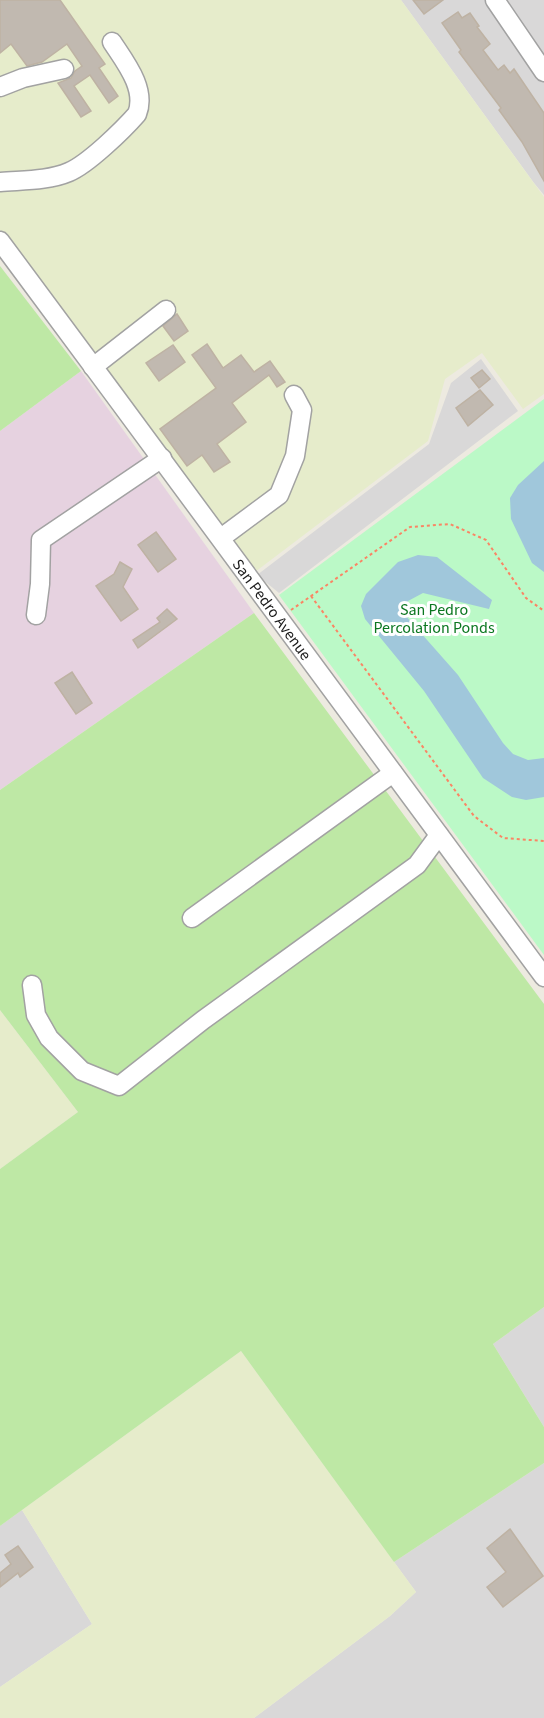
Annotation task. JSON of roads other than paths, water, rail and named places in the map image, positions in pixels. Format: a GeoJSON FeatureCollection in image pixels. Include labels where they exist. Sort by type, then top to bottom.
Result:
{"type":"FeatureCollection","features":[{"type":"Feature","properties":{"kind":"street"},"geometry":{"type":"LineString","coordinates":[[495,0],[544,72]]}},
{"type":"Feature","properties":{"kind":"street"},"geometry":{"type":"LineString","coordinates":[[0,182],[49,178],[71,171],[96,152],[137,114],[139,107],[137,88],[132,73],[112,42]]}},
{"type":"Feature","properties":{"kind":"street"},"geometry":{"type":"LineString","coordinates":[[0,87],[23,78],[64,69]]}},
{"type":"Feature","properties":{"kind":"street","name":"San Pedro Avenue"},"geometry":{"type":"LineString","coordinates":[[0,241],[544,977]]}},
{"type":"Feature","properties":{"kind":"street"},"geometry":{"type":"LineString","coordinates":[[93,367],[166,310]]}},
{"type":"Feature","properties":{"kind":"street"},"geometry":{"type":"LineString","coordinates":[[221,538],[279,495],[295,456],[302,410],[294,395]]}},
{"type":"Feature","properties":{"kind":"street"},"geometry":{"type":"LineString","coordinates":[[36,615],[40,584],[41,540],[162,458]]}},
{"type":"Feature","properties":{"kind":"street"},"geometry":{"type":"LineString","coordinates":[[192,918],[393,773]]}},
{"type":"Feature","properties":{"kind":"street"},"geometry":{"type":"LineString","coordinates":[[32,985],[36,1015],[49,1038],[82,1071],[119,1086],[203,1020],[417,865],[439,835]]}},
{"type":"Feature","properties":{"kind":"water"},"geometry":{"type":"Polygon","coordinates":[[[544,461],[544,572],[532,563],[511,519],[510,498],[518,485],[544,461]]]}},
{"type":"Feature","properties":{"kind":"water"},"geometry":{"type":"Polygon","coordinates":[[[418,555],[437,557],[492,600],[489,609],[423,593],[408,601],[405,615],[458,675],[503,743],[513,754],[528,760],[544,758],[544,797],[526,800],[512,797],[483,778],[424,691],[365,619],[361,606],[366,594],[398,562],[418,555]]]}},
{"type":"Feature","properties":{"kind":"park label","name":"San Pedro Percolation Ponds"},"geometry":{"type":"Point","coordinates":[434,618]}}]}
